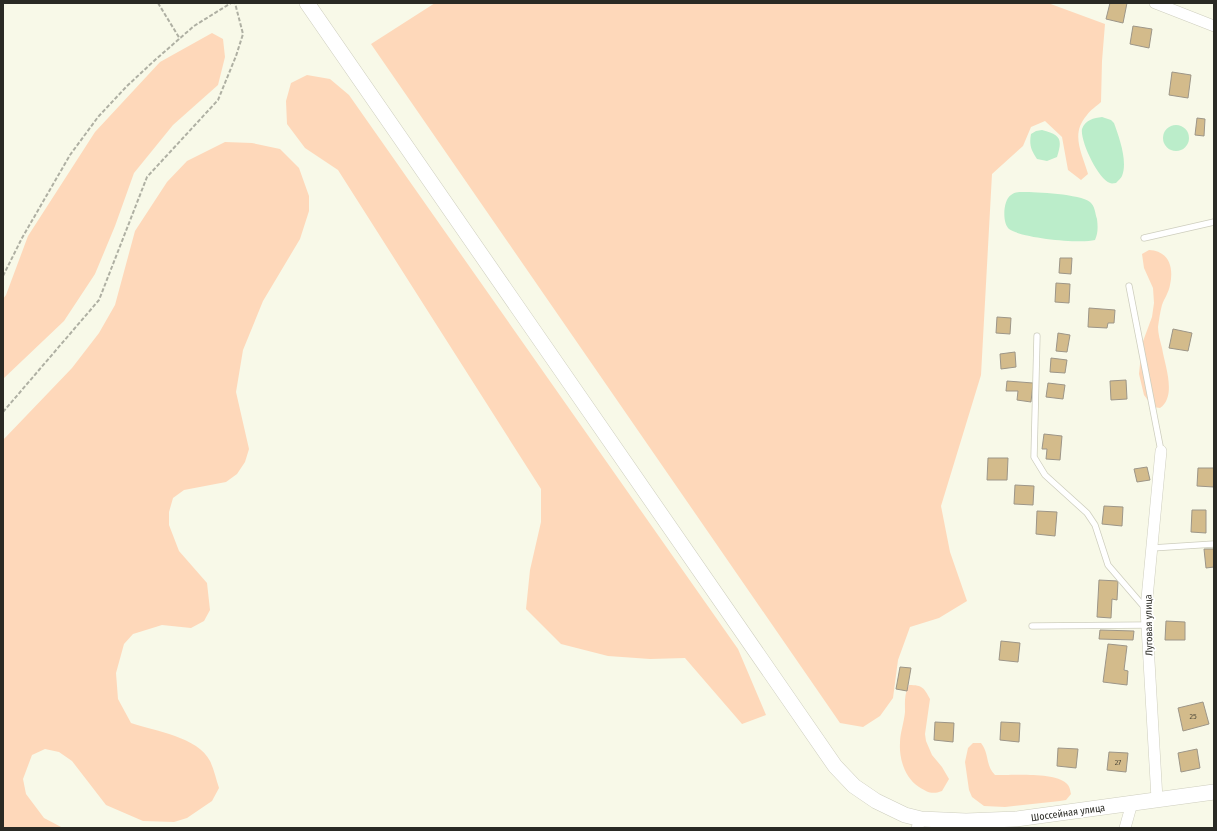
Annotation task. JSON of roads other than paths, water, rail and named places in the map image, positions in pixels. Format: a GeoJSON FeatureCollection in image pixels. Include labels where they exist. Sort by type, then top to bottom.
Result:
{"type":"FeatureCollection","features":[{"type":"Feature","properties":{"kind":"street","name":"Шоссейная улица"},"geometry":{"type":"LineString","coordinates":[[307,3],[835,766],[854,786],[876,801],[919,823],[1016,819],[1214,792]]}},
{"type":"Feature","properties":{"kind":"street"},"geometry":{"type":"LineString","coordinates":[[1155,3],[1174,6],[1214,26]]}},
{"type":"Feature","properties":{"kind":"street","name":"Луговая улица"},"geometry":{"type":"LineString","coordinates":[[1157,799],[1146,609],[1161,451]]}},
{"type":"Feature","properties":{"kind":"street"},"geometry":{"type":"LineString","coordinates":[[1125,828],[1132,803]]}},
{"type":"Feature","properties":{"kind":"lane"},"geometry":{"type":"LineString","coordinates":[[1144,238],[1214,222]]}},
{"type":"Feature","properties":{"kind":"lane"},"geometry":{"type":"LineString","coordinates":[[1129,286],[1161,451]]}},
{"type":"Feature","properties":{"kind":"lane"},"geometry":{"type":"LineString","coordinates":[[1037,336],[1034,457],[1045,475],[1087,513],[1095,526],[1108,565],[1146,609]]}},
{"type":"Feature","properties":{"kind":"lane"},"geometry":{"type":"LineString","coordinates":[[1152,548],[1214,544]]}},
{"type":"Feature","properties":{"kind":"lane"},"geometry":{"type":"LineString","coordinates":[[1032,626],[1147,625]]}}]}
